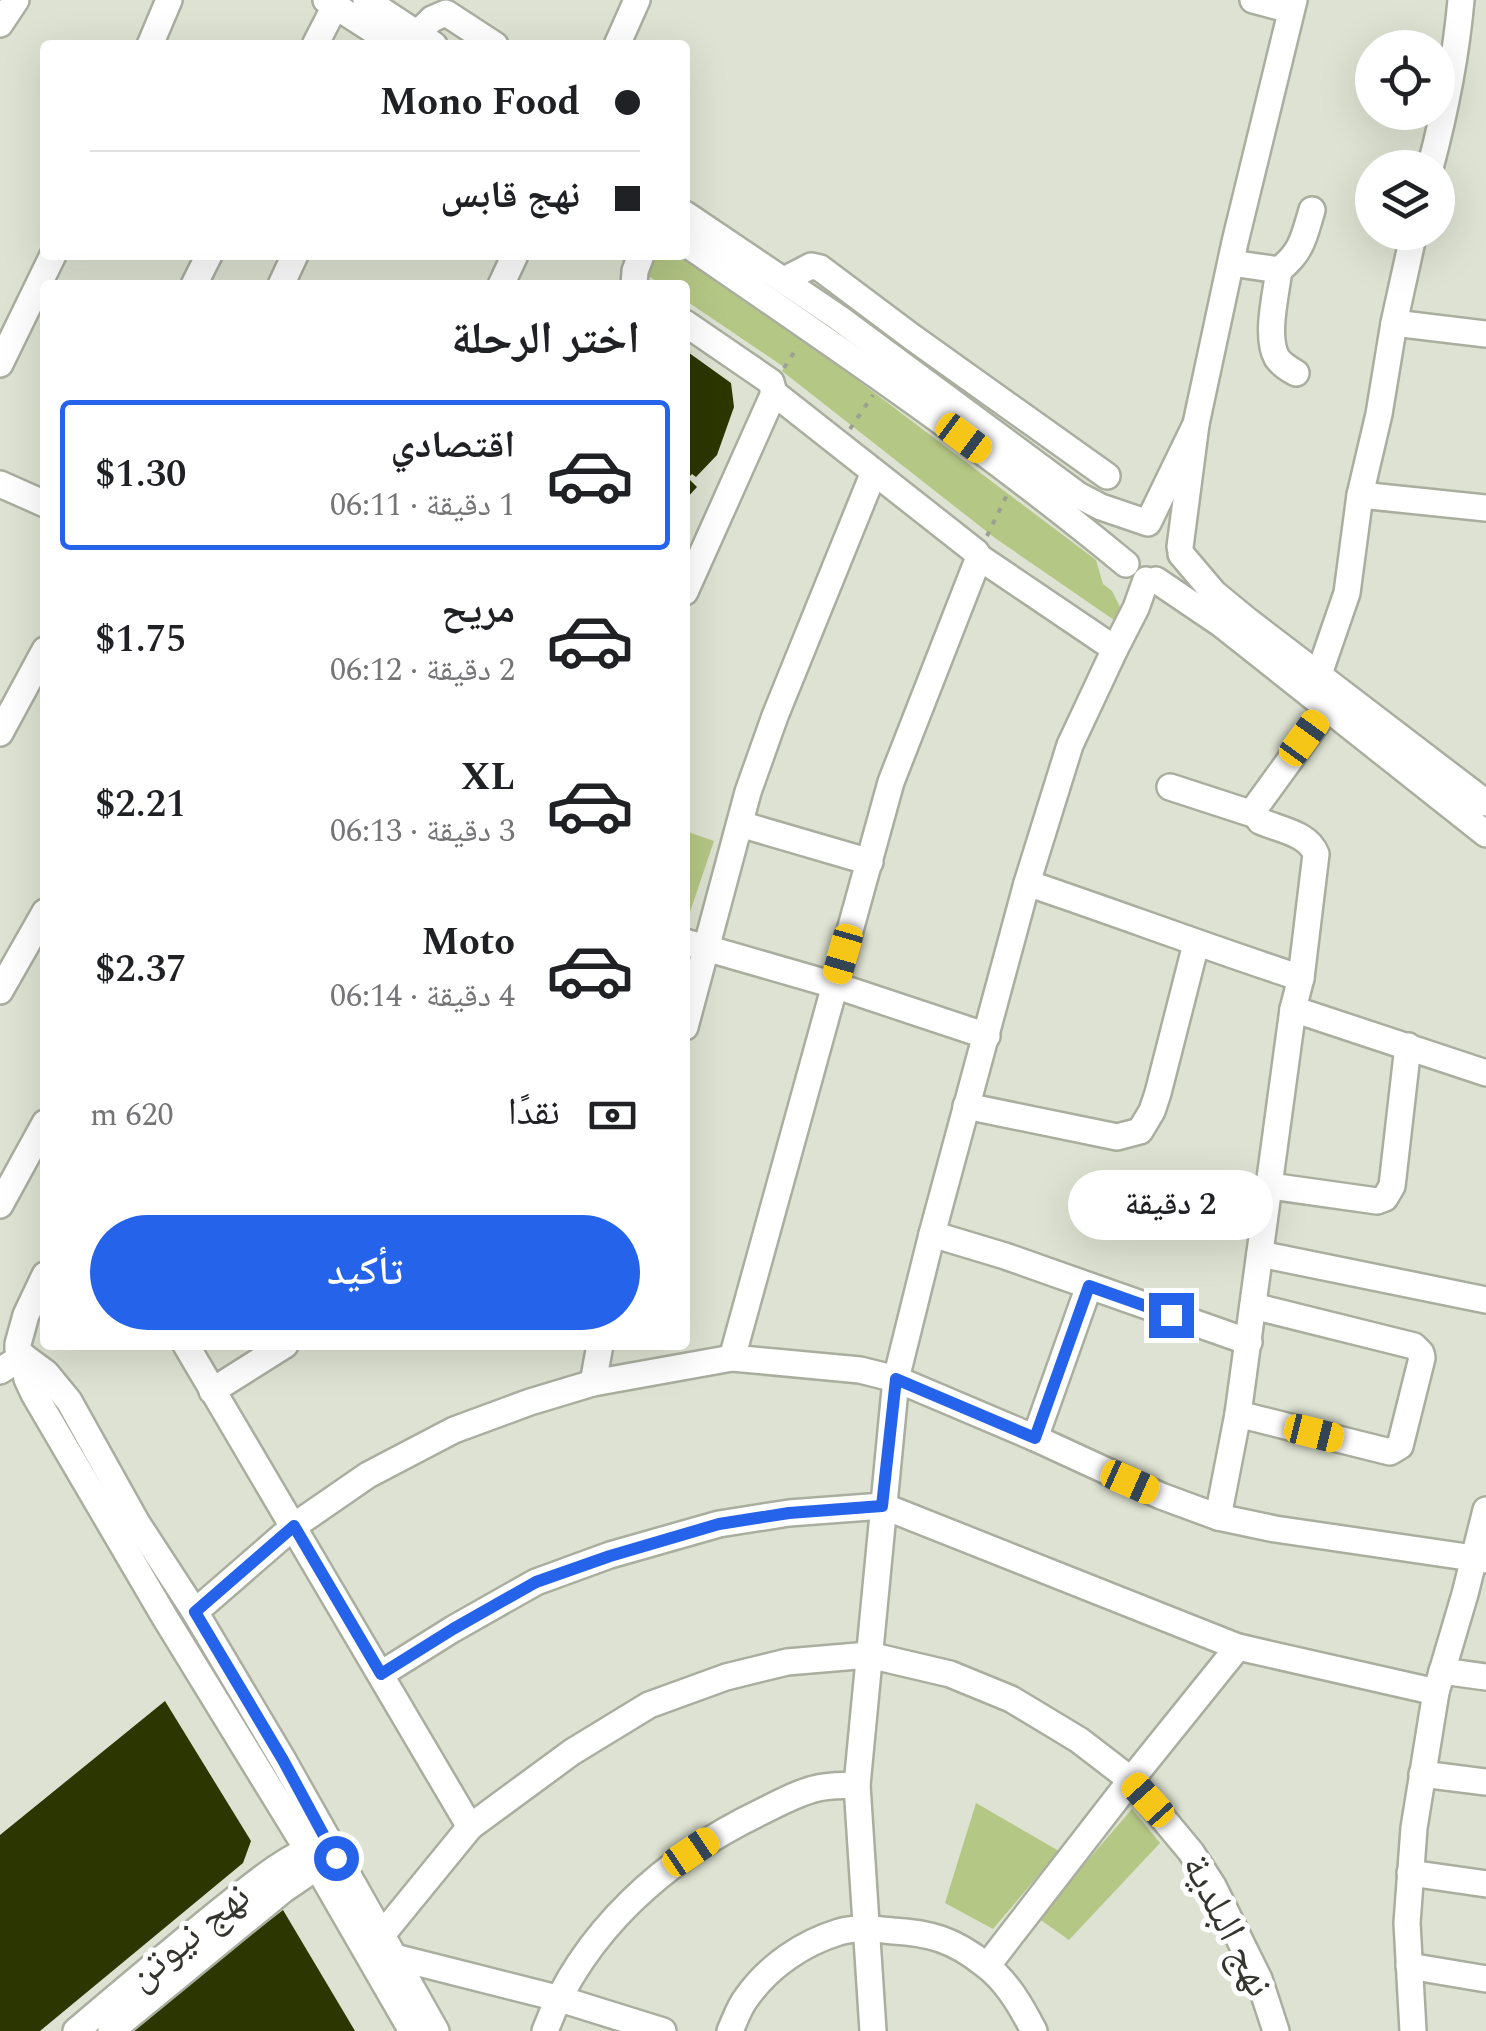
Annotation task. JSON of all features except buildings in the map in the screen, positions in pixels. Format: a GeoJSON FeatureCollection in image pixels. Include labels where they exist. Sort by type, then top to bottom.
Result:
{"type":"FeatureCollection","features":[{"type":"Feature","properties":{"kind":"street"},"geometry":{"type":"LineString","coordinates":[[0,24],[16,0]]}},
{"type":"Feature","properties":{"kind":"street"},"geometry":{"type":"LineString","coordinates":[[152,40],[170,0]]}},
{"type":"Feature","properties":{"kind":"street"},"geometry":{"type":"LineString","coordinates":[[366,0],[415,40]]}},
{"type":"Feature","properties":{"kind":"street"},"geometry":{"type":"LineString","coordinates":[[619,40],[637,0]]}},
{"type":"Feature","properties":{"kind":"street"},"geometry":{"type":"LineString","coordinates":[[1143,575],[1170,574],[1176,568],[1196,424],[1292,5],[1252,0]]}},
{"type":"Feature","properties":{"kind":"street"},"geometry":{"type":"LineString","coordinates":[[1434,150],[1448,94],[1461,0]]}},
{"type":"Feature","properties":{"kind":"street"},"geometry":{"type":"LineString","coordinates":[[317,40],[330,3],[414,40]]}},
{"type":"Feature","properties":{"kind":"street"},"geometry":{"type":"LineString","coordinates":[[417,40],[432,19],[446,14],[487,40]]}},
{"type":"Feature","properties":{"kind":"street"},"geometry":{"type":"LineString","coordinates":[[1296,373],[1280,363],[1272,338],[1279,270],[1301,248],[1312,210]]}},
{"type":"Feature","properties":{"kind":"street"},"geometry":{"type":"LineString","coordinates":[[690,217],[840,318],[1078,496],[1172,531],[1180,550],[1214,593],[1486,803]]}},
{"type":"Feature","properties":{"kind":"street"},"geometry":{"type":"LineString","coordinates":[[690,246],[884,380],[1058,507],[1143,575],[1221,624],[1486,834]]}},
{"type":"Feature","properties":{"kind":"street"},"geometry":{"type":"LineString","coordinates":[[1319,674],[1347,593],[1360,495],[1410,250]]}},
{"type":"Feature","properties":{"kind":"street"},"geometry":{"type":"LineString","coordinates":[[1230,263],[1279,270]]}},
{"type":"Feature","properties":{"kind":"street"},"geometry":{"type":"LineString","coordinates":[[784,280],[811,266],[820,268],[1107,476]]}},
{"type":"Feature","properties":{"kind":"street"},"geometry":{"type":"LineString","coordinates":[[0,364],[40,282]]}},
{"type":"Feature","properties":{"kind":"street"},"geometry":{"type":"LineString","coordinates":[[1394,322],[1486,334]]}},
{"type":"Feature","properties":{"kind":"street"},"geometry":{"type":"LineString","coordinates":[[690,327],[772,387],[977,555],[1115,648]]}},
{"type":"Feature","properties":{"kind":"street"},"geometry":{"type":"LineString","coordinates":[[690,580],[772,387]]}},
{"type":"Feature","properties":{"kind":"street"},"geometry":{"type":"LineString","coordinates":[[873,2031],[857,1785],[896,1379],[966,1106],[1070,745],[1136,608],[1143,575],[1124,547],[1126,540],[1137,527],[1148,523],[1196,424]]}},
{"type":"Feature","properties":{"kind":"street"},"geometry":{"type":"LineString","coordinates":[[690,986],[695,945],[740,824],[774,716],[874,472]]}},
{"type":"Feature","properties":{"kind":"street"},"geometry":{"type":"LineString","coordinates":[[2,489],[40,502]]}},
{"type":"Feature","properties":{"kind":"street"},"geometry":{"type":"LineString","coordinates":[[1360,495],[1486,508]]}},
{"type":"Feature","properties":{"kind":"street"},"geometry":{"type":"LineString","coordinates":[[732,1358],[891,782],[977,555]]}},
{"type":"Feature","properties":{"kind":"street"},"geometry":{"type":"LineString","coordinates":[[0,734],[40,659]]}},
{"type":"Feature","properties":{"kind":"street"},"geometry":{"type":"LineString","coordinates":[[1256,816],[1260,798],[1326,709]]}},
{"type":"Feature","properties":{"kind":"street"},"geometry":{"type":"LineString","coordinates":[[1170,787],[1256,816],[1263,823],[1306,840],[1316,854],[1249,1342],[1218,1517]]}},
{"type":"Feature","properties":{"kind":"street"},"geometry":{"type":"LineString","coordinates":[[740,824],[870,862]]}},
{"type":"Feature","properties":{"kind":"street"},"geometry":{"type":"LineString","coordinates":[[1027,884],[1301,978]]}},
{"type":"Feature","properties":{"kind":"street"},"geometry":{"type":"LineString","coordinates":[[0,991],[40,921]]}},
{"type":"Feature","properties":{"kind":"street"},"geometry":{"type":"LineString","coordinates":[[966,1106],[1117,1136],[1140,1131],[1158,1093],[1196,944]]}},
{"type":"Feature","properties":{"kind":"street"},"geometry":{"type":"LineString","coordinates":[[695,945],[834,984],[987,1036]]}},
{"type":"Feature","properties":{"kind":"street"},"geometry":{"type":"LineString","coordinates":[[1292,1009],[1486,1073]]}},
{"type":"Feature","properties":{"kind":"street"},"geometry":{"type":"LineString","coordinates":[[1270,1186],[1376,1201],[1386,1198],[1392,1186],[1408,1046]]}},
{"type":"Feature","properties":{"kind":"street"},"geometry":{"type":"LineString","coordinates":[[0,1205],[40,1133]]}},
{"type":"Feature","properties":{"kind":"street"},"geometry":{"type":"LineString","coordinates":[[932,1234],[1006,1256],[1249,1342]]}},
{"type":"Feature","properties":{"kind":"street"},"geometry":{"type":"LineString","coordinates":[[1260,1254],[1486,1300]]}},
{"type":"Feature","properties":{"kind":"street"},"geometry":{"type":"LineString","coordinates":[[0,1372],[40,1286]]}},
{"type":"Feature","properties":{"kind":"street"},"geometry":{"type":"LineString","coordinates":[[1035,1438],[1089,1286]]}},
{"type":"Feature","properties":{"kind":"street"},"geometry":{"type":"LineString","coordinates":[[1238,1414],[1390,1452],[1400,1446],[1422,1358],[1414,1346],[1254,1306]]}},
{"type":"Feature","properties":{"kind":"street"},"geometry":{"type":"LineString","coordinates":[[14,1348],[46,1373],[69,1401],[137,1523],[283,1760],[322,1854],[412,2031]]}},
{"type":"Feature","properties":{"kind":"street"},"geometry":{"type":"LineString","coordinates":[[14,1348],[34,1394],[74,1465],[322,1854],[388,1946],[436,2031]]}},
{"type":"Feature","properties":{"kind":"street"},"geometry":{"type":"LineString","coordinates":[[189,1350],[470,1827]]}},
{"type":"Feature","properties":{"kind":"street"},"geometry":{"type":"LineString","coordinates":[[212,1391],[277,1350]]}},
{"type":"Feature","properties":{"kind":"street"},"geometry":{"type":"LineString","coordinates":[[593,1383],[599,1350]]}},
{"type":"Feature","properties":{"kind":"street"},"geometry":{"type":"LineString","coordinates":[[195,1612],[294,1526],[368,1474],[454,1430],[593,1383],[732,1358],[860,1370],[896,1379],[1161,1496],[1218,1517],[1480,1560]]}},
{"type":"Feature","properties":{"kind":"street"},"geometry":{"type":"LineString","coordinates":[[381,1674],[536,1582],[610,1556],[719,1524],[789,1513],[882,1506],[1238,1647],[1439,1682],[1486,1677]]}},
{"type":"Feature","properties":{"kind":"street"},"geometry":{"type":"LineString","coordinates":[[1413,2031],[1407,1923],[1422,1774],[1439,1682],[1480,1560],[1486,1510]]}},
{"type":"Feature","properties":{"kind":"street"},"geometry":{"type":"LineString","coordinates":[[988,1966],[1238,1647]]}},
{"type":"Feature","properties":{"kind":"street","name":"نهج البلدية"},"geometry":{"type":"LineString","coordinates":[[388,1946],[470,1827],[572,1752],[649,1705],[726,1676],[787,1662],[869,1655],[950,1674],[1011,1698],[1079,1740],[1131,1780],[1183,1841],[1213,1886],[1259,1979],[1276,2031]]}},
{"type":"Feature","properties":{"kind":"street"},"geometry":{"type":"LineString","coordinates":[[1422,1774],[1486,1782]]}},
{"type":"Feature","properties":{"kind":"street"},"geometry":{"type":"LineString","coordinates":[[546,2031],[557,1998],[570,1977],[614,1918],[643,1888],[727,1828],[804,1792],[857,1785]]}},
{"type":"Feature","properties":{"kind":"street","name":"نهج نيوتن"},"geometry":{"type":"LineString","coordinates":[[76,2031],[268,1874],[322,1854]]}},
{"type":"Feature","properties":{"kind":"street","name":"نهج نيوتن"},"geometry":{"type":"LineString","coordinates":[[111,2031],[322,1854]]}},
{"type":"Feature","properties":{"kind":"street"},"geometry":{"type":"LineString","coordinates":[[1410,1873],[1486,1884]]}},
{"type":"Feature","properties":{"kind":"street"},"geometry":{"type":"LineString","coordinates":[[730,2031],[744,2000],[764,1976],[794,1952],[840,1932],[865,1929],[925,1933],[962,1948],[988,1966],[1018,2000],[1034,2031]]}},
{"type":"Feature","properties":{"kind":"street"},"geometry":{"type":"LineString","coordinates":[[388,1946],[663,2031]]}},
{"type":"Feature","properties":{"kind":"street"},"geometry":{"type":"LineString","coordinates":[[1409,1966],[1486,1979]]}},
{"type":"Feature","properties":{"kind":"path"},"geometry":{"type":"LineString","coordinates":[[772,387],[808,328]]}},
{"type":"Feature","properties":{"kind":"path"},"geometry":{"type":"LineString","coordinates":[[838,444],[884,380]]}},
{"type":"Feature","properties":{"kind":"path"},"geometry":{"type":"LineString","coordinates":[[977,555],[1017,478]]}},
{"type":"Feature","properties":{"kind":"green space"},"geometry":{"type":"Polygon","coordinates":[[[621,260],[684,260],[803,339],[1096,560],[1103,584],[1112,591],[1121,609],[1114,620],[995,538],[782,371],[784,367],[690,303],[690,280],[655,280],[621,260]]]}},
{"type":"Feature","properties":{"kind":"green space"},"geometry":{"type":"Polygon","coordinates":[[[690,833],[714,841],[690,912],[690,833]]]}},
{"type":"Feature","properties":{"kind":"green space"},"geometry":{"type":"Polygon","coordinates":[[[976,1803],[1059,1851],[993,1929],[945,1903],[976,1803]]]}},
{"type":"Feature","properties":{"kind":"green space"},"geometry":{"type":"Polygon","coordinates":[[[1132,1809],[1160,1843],[1069,1940],[1038,1918],[1132,1809]]]}},
{"type":"Feature","properties":{"kind":"route"},"geometry":{"type":"LineString","coordinates":[[336,1858],[195,1612],[294,1526],[381,1674],[536,1582],[610,1556],[719,1524],[789,1513],[882,1506],[896,1379],[1035,1438],[1089,1286],[1171,1315]]}}]}
